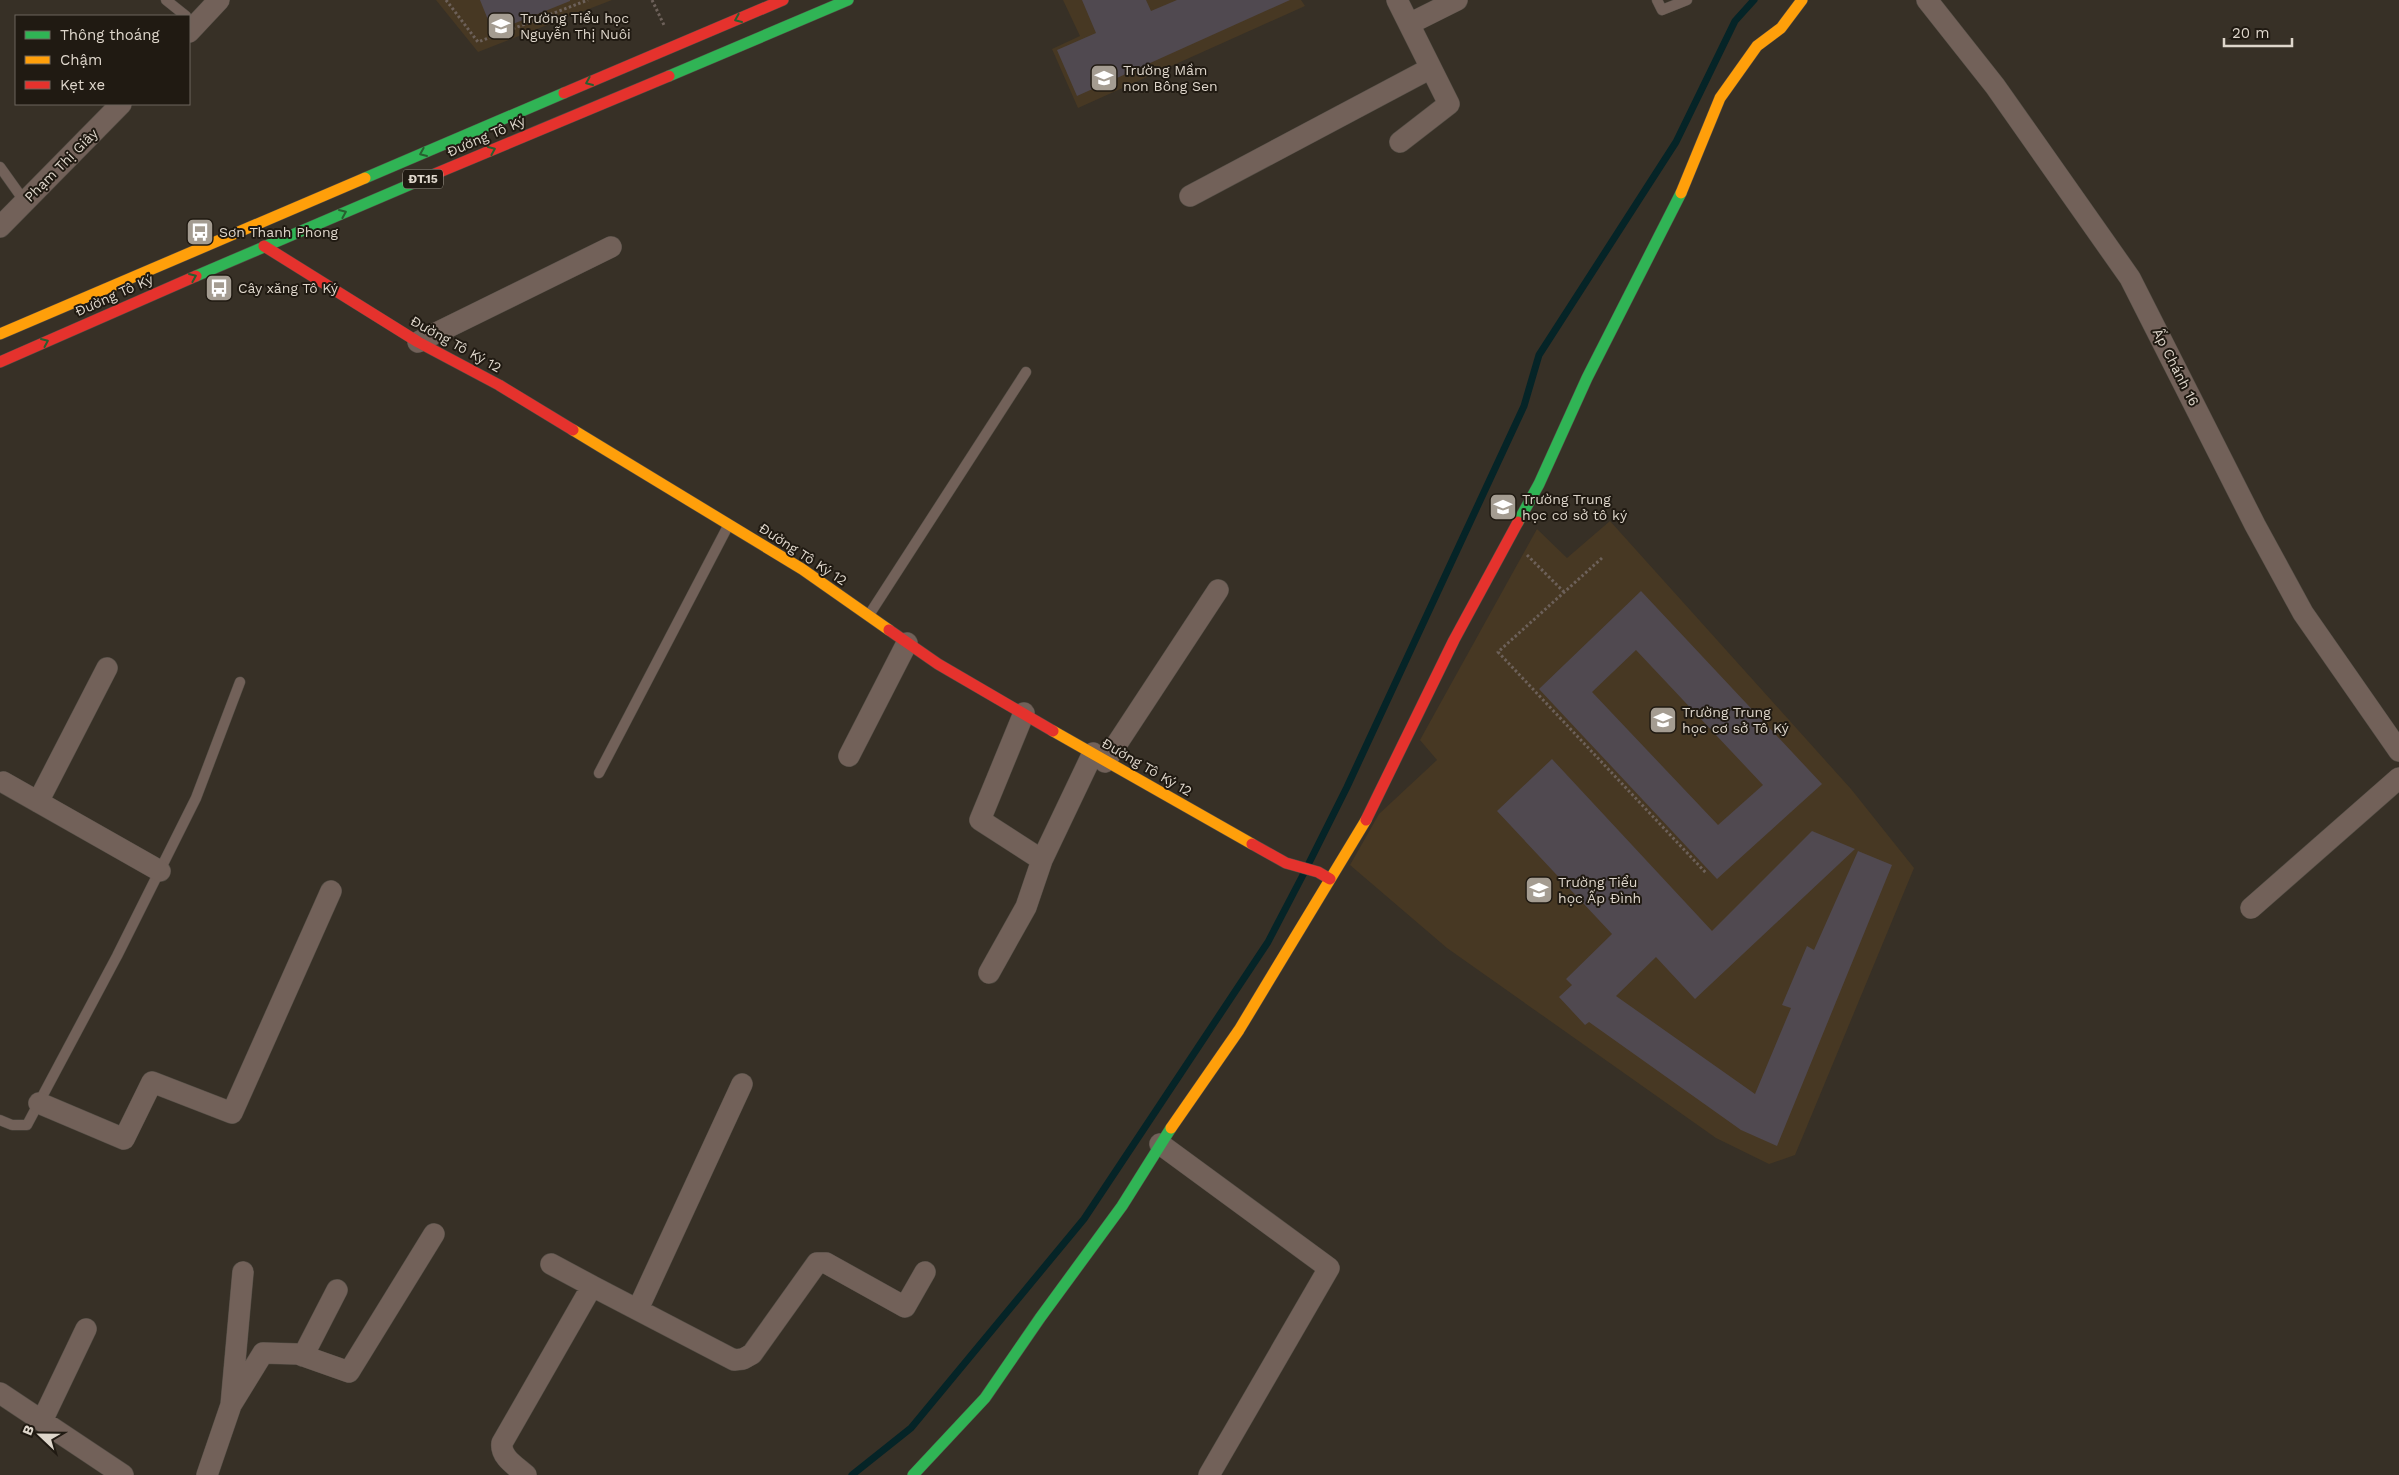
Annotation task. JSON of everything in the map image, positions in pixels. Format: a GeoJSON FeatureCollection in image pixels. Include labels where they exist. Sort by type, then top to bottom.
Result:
{"type":"FeatureCollection","features":[{"type":"Feature","properties":{"kind":"street"},"geometry":{"type":"LineString","coordinates":[[190,23],[219,0]]}},
{"type":"Feature","properties":{"kind":"street","name":"Đường Tô Ký"},"geometry":{"type":"LineString","coordinates":[[0,334],[783,0]]}},
{"type":"Feature","properties":{"kind":"street","name":"Đường Tô Ký"},"geometry":{"type":"LineString","coordinates":[[0,362],[264,246],[848,0]]}},
{"type":"Feature","properties":{"kind":"street"},"geometry":{"type":"LineString","coordinates":[[1397,0],[1449,104],[1400,142]]}},
{"type":"Feature","properties":{"kind":"street"},"geometry":{"type":"LineString","coordinates":[[1409,24],[1457,0]]}},
{"type":"Feature","properties":{"kind":"street"},"geometry":{"type":"LineString","coordinates":[[913,1475],[985,1398],[1040,1318],[1122,1206],[1160,1144],[1240,1030],[1363,825],[1454,640],[1538,484],[1587,378],[1682,191],[1720,98],[1757,46],[1781,28],[1802,0]]}},
{"type":"Feature","properties":{"kind":"street","name":"Ấp Chánh 16"},"geometry":{"type":"LineString","coordinates":[[1927,0],[1995,86],[2130,278],[2255,525],[2303,613],[2399,751]]}},
{"type":"Feature","properties":{"kind":"street"},"geometry":{"type":"LineString","coordinates":[[1190,196],[1432,68]]}},
{"type":"Feature","properties":{"kind":"street","name":"Phạm Thị Giây"},"geometry":{"type":"LineString","coordinates":[[0,227],[120,105]]}},
{"type":"Feature","properties":{"kind":"street","name":"Đường Tô Ký 12"},"geometry":{"type":"LineString","coordinates":[[264,246],[418,342],[499,385],[802,569],[938,664],[1286,862],[1318,872],[1330,879]]}},
{"type":"Feature","properties":{"kind":"street"},"geometry":{"type":"LineString","coordinates":[[418,342],[611,247]]}},
{"type":"Feature","properties":{"kind":"street"},"geometry":{"type":"LineString","coordinates":[[990,973],[1026,907],[1042,860],[1099,757],[1218,590]]}},
{"type":"Feature","properties":{"kind":"street"},"geometry":{"type":"LineString","coordinates":[[849,756],[908,643]]}},
{"type":"Feature","properties":{"kind":"street"},"geometry":{"type":"LineString","coordinates":[[38,802],[107,668]]}},
{"type":"Feature","properties":{"kind":"street"},"geometry":{"type":"LineString","coordinates":[[1024,713],[980,820],[1042,860]]}},
{"type":"Feature","properties":{"kind":"street"},"geometry":{"type":"LineString","coordinates":[[2250,908],[2399,778]]}},
{"type":"Feature","properties":{"kind":"street"},"geometry":{"type":"LineString","coordinates":[[3,782],[160,871]]}},
{"type":"Feature","properties":{"kind":"street"},"geometry":{"type":"LineString","coordinates":[[38,1103],[124,1139],[152,1082],[232,1113],[330,891]]}},
{"type":"Feature","properties":{"kind":"street"},"geometry":{"type":"LineString","coordinates":[[638,1309],[742,1084]]}},
{"type":"Feature","properties":{"kind":"street"},"geometry":{"type":"LineString","coordinates":[[1160,1144],[1329,1268],[1209,1475]]}},
{"type":"Feature","properties":{"kind":"street"},"geometry":{"type":"LineString","coordinates":[[207,1475],[231,1405],[263,1353],[304,1356],[349,1372],[434,1234]]}},
{"type":"Feature","properties":{"kind":"street"},"geometry":{"type":"LineString","coordinates":[[551,1264],[734,1360],[743,1359],[752,1354],[817,1264],[826,1263],[905,1307],[925,1272]]}},
{"type":"Feature","properties":{"kind":"street"},"geometry":{"type":"LineString","coordinates":[[231,1405],[243,1272]]}},
{"type":"Feature","properties":{"kind":"street"},"geometry":{"type":"LineString","coordinates":[[526,1475],[504,1456],[501,1450],[502,1443],[592,1286]]}},
{"type":"Feature","properties":{"kind":"street"},"geometry":{"type":"LineString","coordinates":[[304,1356],[337,1290]]}},
{"type":"Feature","properties":{"kind":"street"},"geometry":{"type":"LineString","coordinates":[[42,1421],[86,1329]]}},
{"type":"Feature","properties":{"kind":"street"},"geometry":{"type":"LineString","coordinates":[[0,1393],[123,1475]]}},
{"type":"Feature","properties":{"kind":"lane"},"geometry":{"type":"LineString","coordinates":[[166,0],[182,15]]}},
{"type":"Feature","properties":{"kind":"lane"},"geometry":{"type":"LineString","coordinates":[[1657,0],[1662,10],[1687,0]]}},
{"type":"Feature","properties":{"kind":"lane"},"geometry":{"type":"LineString","coordinates":[[0,167],[25,202]]}},
{"type":"Feature","properties":{"kind":"lane"},"geometry":{"type":"LineString","coordinates":[[868,616],[1026,372]]}},
{"type":"Feature","properties":{"kind":"lane"},"geometry":{"type":"LineString","coordinates":[[599,773],[729,525]]}},
{"type":"Feature","properties":{"kind":"lane"},"geometry":{"type":"LineString","coordinates":[[0,1120],[12,1125],[27,1125],[118,956],[196,798],[240,682]]}},
{"type":"Feature","properties":{"kind":"path"},"geometry":{"type":"LineString","coordinates":[[446,0],[478,42],[588,0]]}},
{"type":"Feature","properties":{"kind":"path"},"geometry":{"type":"LineString","coordinates":[[1510,537],[1564,592]]}},
{"type":"Feature","properties":{"kind":"path"},"geometry":{"type":"LineString","coordinates":[[1602,558],[1498,652],[1707,874]]}},
{"type":"Feature","properties":{"kind":"shaded area","name":"Trường Tiểu học Nguyễn Thị Nuôi"},"geometry":{"type":"Polygon","coordinates":[[[436,0],[612,0],[478,52],[436,0]]]}},
{"type":"Feature","properties":{"kind":"shaded area","name":"Trường Mầm non Bông Sen"},"geometry":{"type":"Polygon","coordinates":[[[1063,0],[1301,0],[1305,6],[1078,108],[1052,49],[1080,36],[1063,0]]]}},
{"type":"Feature","properties":{"kind":"shaded area","name":"Trường Tiểu học Ấp Đình"},"geometry":{"type":"Polygon","coordinates":[[[1610,521],[1851,789],[1914,868],[1795,1155],[1769,1164],[1716,1138],[1447,948],[1350,865],[1379,814],[1437,760],[1420,740],[1537,529],[1567,558],[1610,521]]]}},
{"type":"Feature","properties":{"kind":"building"},"geometry":{"type":"Polygon","coordinates":[[[480,0],[570,0],[570,1],[493,32],[480,0]]]}},
{"type":"Feature","properties":{"kind":"building","name":"Trường Mầm non Bông Sen"},"geometry":{"type":"Polygon","coordinates":[[[1082,0],[1146,0],[1151,11],[1177,0],[1290,0],[1077,96],[1057,50],[1096,33],[1082,0]]]}},
{"type":"Feature","properties":{"kind":"building"},"geometry":{"type":"Polygon","coordinates":[[[1641,591],[1822,784],[1717,879],[1539,689],[1641,591]],[[1636,650],[1592,692],[1718,825],[1763,785],[1636,650]]]}},
{"type":"Feature","properties":{"kind":"building"},"geometry":{"type":"Polygon","coordinates":[[[1552,759],[1712,931],[1812,831],[1855,849],[1695,999],[1656,957],[1616,996],[1755,1094],[1791,1008],[1782,1005],[1807,946],[1814,950],[1858,851],[1892,865],[1777,1146],[1741,1130],[1589,1022],[1585,1025],[1559,997],[1572,985],[1566,979],[1612,934],[1497,811],[1552,759]]]}},
{"type":"Feature","properties":{"kind":"waterway"},"geometry":{"type":"LineString","coordinates":[[1309,863],[1347,787],[1524,406],[1539,355],[1676,142],[1735,21],[1754,0]]}},
{"type":"Feature","properties":{"kind":"waterway"},"geometry":{"type":"LineString","coordinates":[[852,1475],[911,1428],[1084,1219],[1268,942],[1304,873]]}},
{"type":"Feature","properties":{"kind":"traffic: fast"},"geometry":{"type":"LineString","coordinates":[[669,76],[848,0]]}},
{"type":"Feature","properties":{"kind":"traffic: fast"},"geometry":{"type":"LineString","coordinates":[[365,178],[564,93]]}},
{"type":"Feature","properties":{"kind":"traffic: fast"},"geometry":{"type":"LineString","coordinates":[[196,276],[430,176]]}},
{"type":"Feature","properties":{"kind":"traffic: fast"},"geometry":{"type":"LineString","coordinates":[[1518,522],[1539,484],[1587,378],[1681,193]]}},
{"type":"Feature","properties":{"kind":"traffic: fast"},"geometry":{"type":"LineString","coordinates":[[913,1475],[985,1398],[1040,1318],[1122,1206],[1171,1128]]}},
{"type":"Feature","properties":{"kind":"traffic: slow"},"geometry":{"type":"LineString","coordinates":[[1681,193],[1720,98],[1757,46],[1781,28],[1802,0]]}},
{"type":"Feature","properties":{"kind":"traffic: slow"},"geometry":{"type":"LineString","coordinates":[[0,334],[365,178]]}},
{"type":"Feature","properties":{"kind":"traffic: slow"},"geometry":{"type":"LineString","coordinates":[[573,430],[802,569],[889,630]]}},
{"type":"Feature","properties":{"kind":"traffic: slow"},"geometry":{"type":"LineString","coordinates":[[1053,731],[1252,844]]}},
{"type":"Feature","properties":{"kind":"traffic: slow"},"geometry":{"type":"LineString","coordinates":[[1171,1128],[1239,1030],[1366,820]]}},
{"type":"Feature","properties":{"kind":"traffic: jam"},"geometry":{"type":"LineString","coordinates":[[564,93],[783,0]]}},
{"type":"Feature","properties":{"kind":"traffic: jam"},"geometry":{"type":"LineString","coordinates":[[430,176],[669,76]]}},
{"type":"Feature","properties":{"kind":"traffic: jam"},"geometry":{"type":"LineString","coordinates":[[264,246],[418,342],[499,385],[573,430]]}},
{"type":"Feature","properties":{"kind":"traffic: jam"},"geometry":{"type":"LineString","coordinates":[[0,362],[196,276]]}},
{"type":"Feature","properties":{"kind":"traffic: jam"},"geometry":{"type":"LineString","coordinates":[[1366,820],[1454,640],[1518,522]]}},
{"type":"Feature","properties":{"kind":"traffic: jam"},"geometry":{"type":"LineString","coordinates":[[889,630],[938,664],[1053,731]]}},
{"type":"Feature","properties":{"kind":"traffic: jam"},"geometry":{"type":"LineString","coordinates":[[1252,844],[1286,863],[1318,872],[1330,879]]}},
{"type":"Feature","properties":{"kind":"place","name":"Trường Tiểu học Nguyễn Thị Nuôi"},"geometry":{"type":"Point","coordinates":[501,26]}},
{"type":"Feature","properties":{"kind":"place","name":"Trường Mầm non Bông Sen"},"geometry":{"type":"Point","coordinates":[1104,78]}},
{"type":"Feature","properties":{"kind":"place","name":"Sơn Thanh Phong"},"geometry":{"type":"Point","coordinates":[200,232]}},
{"type":"Feature","properties":{"kind":"place","name":"Cây xăng Tô Ký"},"geometry":{"type":"Point","coordinates":[219,288]}},
{"type":"Feature","properties":{"kind":"place","name":"Trường Trung học cơ sở tô ký"},"geometry":{"type":"Point","coordinates":[1503,507]}},
{"type":"Feature","properties":{"kind":"place","name":"Trường Trung học cơ sở Tô Ký"},"geometry":{"type":"Point","coordinates":[1663,720]}},
{"type":"Feature","properties":{"kind":"place","name":"Trường Tiểu học Ấp Đình"},"geometry":{"type":"Point","coordinates":[1539,890]}}]}
